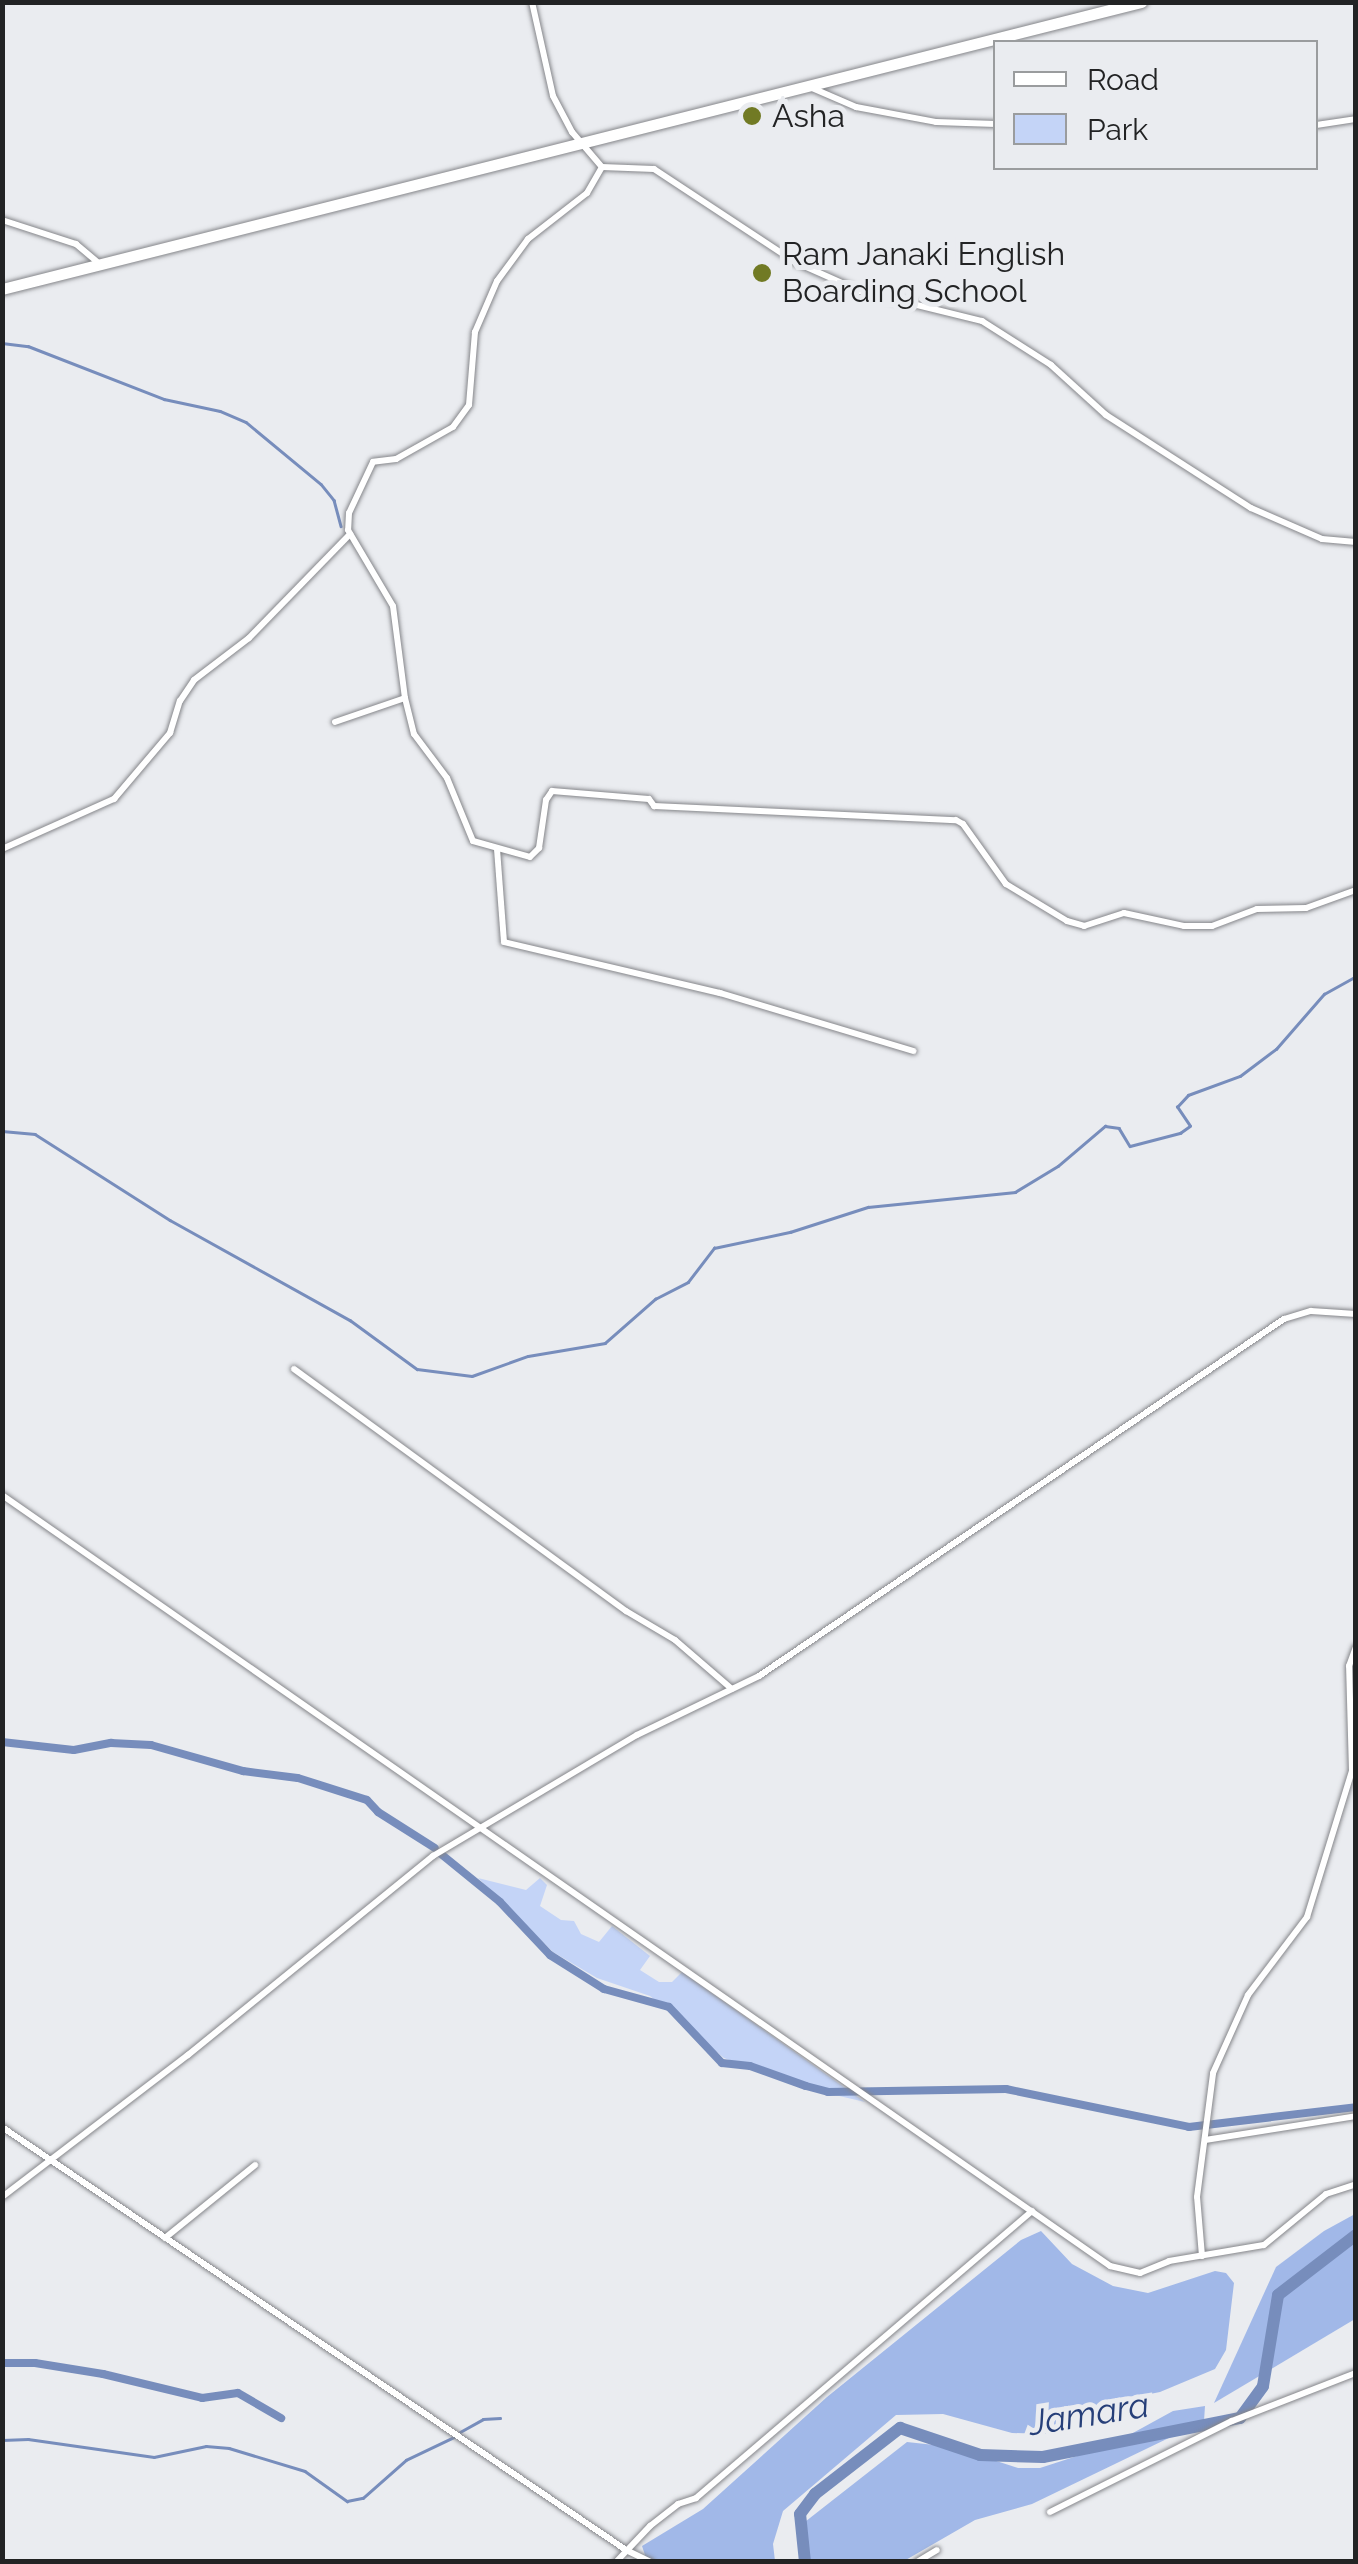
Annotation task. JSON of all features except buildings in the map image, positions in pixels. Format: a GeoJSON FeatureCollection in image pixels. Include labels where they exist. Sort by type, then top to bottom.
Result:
{"type":"FeatureCollection","features":[{"type":"Feature","properties":{"kind":"main road"},"geometry":{"type":"LineString","coordinates":[[2,289],[1141,2]]}},
{"type":"Feature","properties":{"kind":"street"},"geometry":{"type":"LineString","coordinates":[[532,2],[553,96],[572,132],[602,168]]}},
{"type":"Feature","properties":{"kind":"street"},"geometry":{"type":"LineString","coordinates":[[809,87],[856,106],[936,122],[993,124]]}},
{"type":"Feature","properties":{"kind":"street"},"geometry":{"type":"LineString","coordinates":[[1318,125],[1356,119]]}},
{"type":"Feature","properties":{"kind":"street"},"geometry":{"type":"LineString","coordinates":[[602,168],[587,193],[528,239],[497,281],[475,332],[469,404],[453,427],[396,459],[373,462],[349,514],[350,534],[393,606],[405,698],[414,734],[447,778],[473,841],[530,857],[540,848],[546,800],[552,791],[649,799],[654,806],[956,820],[963,824],[1006,884],[1067,921],[1084,926],[1124,912],[1184,926],[1212,926],[1257,909],[1306,908],[1356,890]]}},
{"type":"Feature","properties":{"kind":"street"},"geometry":{"type":"LineString","coordinates":[[602,168],[654,170],[795,262],[860,291],[982,322],[1051,365],[1106,415],[1251,508],[1322,539],[1356,542]]}},
{"type":"Feature","properties":{"kind":"street"},"geometry":{"type":"LineString","coordinates":[[2,220],[76,244],[102,264]]}},
{"type":"Feature","properties":{"kind":"street"},"geometry":{"type":"LineString","coordinates":[[2,849],[114,799],[170,733],[180,702],[194,680],[248,638],[350,534]]}},
{"type":"Feature","properties":{"kind":"street"},"geometry":{"type":"LineString","coordinates":[[334,722],[405,698]]}},
{"type":"Feature","properties":{"kind":"street"},"geometry":{"type":"LineString","coordinates":[[497,849],[504,942],[720,993],[913,1051]]}},
{"type":"Feature","properties":{"kind":"street"},"geometry":{"type":"LineString","coordinates":[[2,2197],[188,2055],[433,1856],[636,1735],[775,1665],[1284,1319],[1311,1311],[1356,1314]]}},
{"type":"Feature","properties":{"kind":"street"},"geometry":{"type":"LineString","coordinates":[[294,1370],[626,1611],[675,1640],[732,1688]]}},
{"type":"Feature","properties":{"kind":"street"},"geometry":{"type":"LineString","coordinates":[[2,1496],[1110,2266],[1140,2273],[1169,2261],[1248,2250],[1272,2241],[1284,2226],[1326,2194],[1356,2184]]}},
{"type":"Feature","properties":{"kind":"street"},"geometry":{"type":"LineString","coordinates":[[1202,2256],[1196,2210],[1213,2074],[1248,1995],[1307,1917],[1352,1771],[1348,1666],[1356,1648]]}},
{"type":"Feature","properties":{"kind":"street"},"geometry":{"type":"LineString","coordinates":[[1205,2140],[1356,2116]]}},
{"type":"Feature","properties":{"kind":"street"},"geometry":{"type":"LineString","coordinates":[[2,2128],[544,2490],[626,2550],[650,2562]]}},
{"type":"Feature","properties":{"kind":"street"},"geometry":{"type":"LineString","coordinates":[[164,2238],[255,2165]]}},
{"type":"Feature","properties":{"kind":"street"},"geometry":{"type":"LineString","coordinates":[[616,2562],[678,2504],[696,2498],[1032,2212]]}},
{"type":"Feature","properties":{"kind":"street"},"geometry":{"type":"LineString","coordinates":[[1050,2512],[1232,2421],[1356,2373]]}},
{"type":"Feature","properties":{"kind":"street"},"geometry":{"type":"LineString","coordinates":[[917,2562],[937,2550]]}},
{"type":"Feature","properties":{"kind":"green space"},"geometry":{"type":"Polygon","coordinates":[[[478,1878],[526,1890],[540,1878],[547,1885],[540,1906],[561,1920],[574,1921],[581,1934],[599,1942],[612,1926],[650,1956],[640,1970],[659,1982],[672,1982],[682,1972],[865,2102],[805,2088],[724,2058],[650,1996],[597,1978],[553,1952],[478,1878]]]}},
{"type":"Feature","properties":{"kind":"shaded area"},"geometry":{"type":"Polygon","coordinates":[[[1355,2214],[1355,2319],[1214,2403],[1276,2267],[1324,2231],[1355,2214]]]}},
{"type":"Feature","properties":{"kind":"shaded area"},"geometry":{"type":"Polygon","coordinates":[[[1041,2231],[1072,2264],[1113,2286],[1148,2293],[1215,2271],[1226,2273],[1234,2283],[1226,2350],[1215,2369],[1160,2392],[1100,2404],[1047,2434],[1012,2433],[943,2414],[896,2415],[783,2511],[773,2544],[775,2561],[647,2561],[642,2546],[703,2509],[827,2397],[1021,2240],[1041,2231]]]}},
{"type":"Feature","properties":{"kind":"shaded area"},"geometry":{"type":"Polygon","coordinates":[[[1205,2406],[1204,2421],[1032,2504],[975,2520],[904,2561],[807,2561],[801,2525],[907,2442],[953,2447],[1018,2468],[1040,2468],[1111,2445],[1173,2411],[1205,2406]]]}},
{"type":"Feature","properties":{"kind":"waterway"},"geometry":{"type":"LineString","coordinates":[[2,343],[28,346],[164,399],[220,411],[246,422],[321,484],[334,500],[341,526]]}},
{"type":"Feature","properties":{"kind":"waterway"},"geometry":{"type":"LineString","coordinates":[[2,1131],[35,1134],[170,1220],[350,1320],[417,1369],[472,1376],[528,1356],[605,1343],[655,1299],[688,1282],[714,1248],[790,1232],[868,1207],[1015,1192],[1058,1166],[1105,1126],[1119,1128],[1130,1146],[1180,1133],[1190,1126],[1177,1107],[1188,1095],[1240,1076],[1276,1049],[1324,994],[1356,976]]}},
{"type":"Feature","properties":{"kind":"waterway"},"geometry":{"type":"LineString","coordinates":[[2,1742],[74,1750],[111,1743],[151,1745],[243,1771],[298,1778],[367,1800],[378,1812],[435,1848]]}},
{"type":"Feature","properties":{"kind":"waterway"},"geometry":{"type":"LineString","coordinates":[[441,1854],[500,1902],[550,1955],[604,1989],[669,2007],[722,2063],[750,2066],[828,2092],[1006,2089],[1189,2127],[1356,2107]]}},
{"type":"Feature","properties":{"kind":"waterway","name":"Jamara"},"geometry":{"type":"LineString","coordinates":[[805,2562],[800,2514],[815,2494],[900,2428],[980,2455],[1043,2457],[1240,2418],[1263,2386],[1278,2295],[1356,2235]]}},
{"type":"Feature","properties":{"kind":"waterway"},"geometry":{"type":"LineString","coordinates":[[2,2363],[35,2363],[103,2374],[202,2398],[238,2393],[281,2418]]}},
{"type":"Feature","properties":{"kind":"waterway"},"geometry":{"type":"LineString","coordinates":[[460,2432],[483,2419],[500,2418]]}},
{"type":"Feature","properties":{"kind":"waterway"},"geometry":{"type":"LineString","coordinates":[[2,2440],[28,2439],[154,2457],[206,2446],[229,2448],[305,2471],[347,2501],[363,2498],[406,2460],[454,2437]]}},
{"type":"Feature","properties":{"kind":"place","name":"Asha"},"geometry":{"type":"Point","coordinates":[752,116]}},
{"type":"Feature","properties":{"kind":"place","name":"Ram Janaki English Boarding School"},"geometry":{"type":"Point","coordinates":[762,273]}}]}
